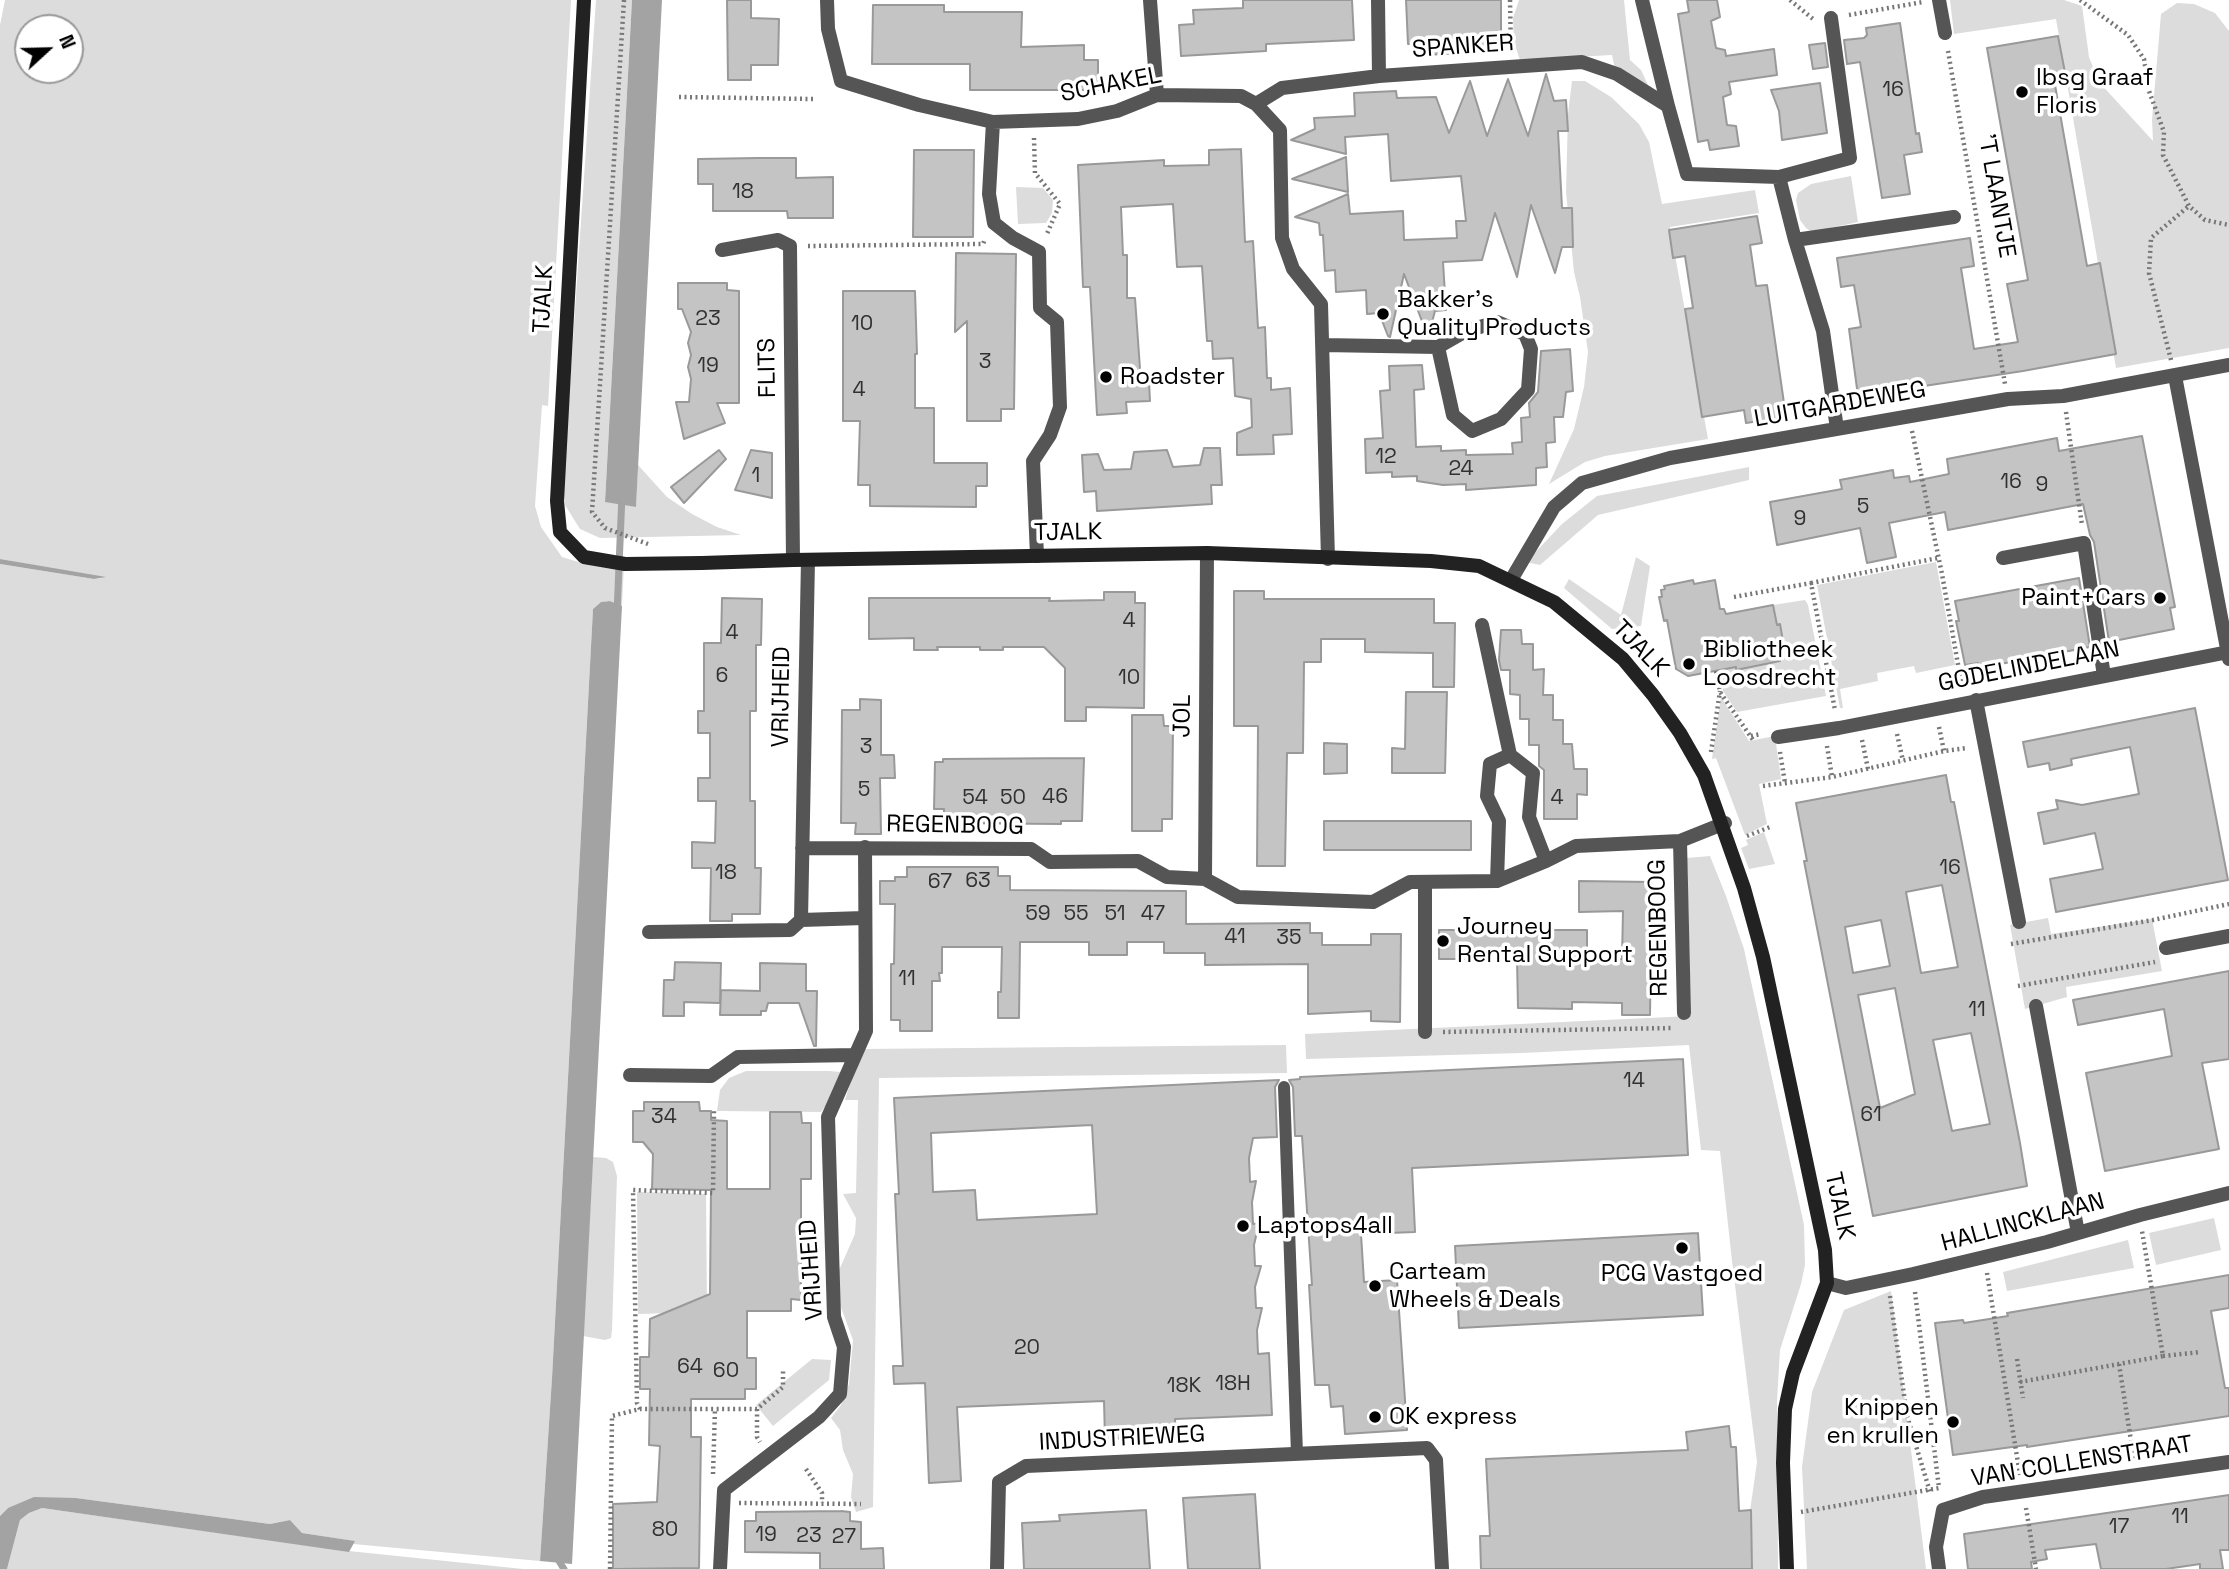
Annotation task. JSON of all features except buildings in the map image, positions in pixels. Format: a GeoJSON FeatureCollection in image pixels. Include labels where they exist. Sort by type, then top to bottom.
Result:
{"type":"FeatureCollection","features":[{"type":"Feature","properties":{"kind":"street","name":"TJALK"},"geometry":{"type":"LineString","coordinates":[[584,0],[557,501],[560,531],[584,557],[625,564],[1207,554],[1431,561],[1479,566],[1554,602],[1623,659],[1653,695],[1703,775],[1744,888],[1763,957],[1825,1250],[1827,1283],[1793,1373],[1785,1409],[1783,1463],[1787,1569]]}},
{"type":"Feature","properties":{"kind":"street","name":"SCHAKEL"},"geometry":{"type":"LineString","coordinates":[[827,0],[828,29],[841,81],[919,105],[993,121],[1078,119],[1117,111],[1157,95],[1241,96],[1256,104]]}},
{"type":"Feature","properties":{"kind":"street"},"geometry":{"type":"LineString","coordinates":[[1150,0],[1157,95]]}},
{"type":"Feature","properties":{"kind":"street"},"geometry":{"type":"LineString","coordinates":[[1378,0],[1379,76]]}},
{"type":"Feature","properties":{"kind":"street"},"geometry":{"type":"LineString","coordinates":[[1642,0],[1687,174],[1779,177],[1850,158],[1831,18]]}},
{"type":"Feature","properties":{"kind":"street"},"geometry":{"type":"LineString","coordinates":[[1939,0],[1945,33]]}},
{"type":"Feature","properties":{"kind":"street","name":"SPANKER"},"geometry":{"type":"LineString","coordinates":[[1256,104],[1282,88],[1379,76],[1582,62],[1617,74],[1668,106]]}},
{"type":"Feature","properties":{"kind":"street"},"geometry":{"type":"LineString","coordinates":[[1256,104],[1280,130],[1282,238],[1293,269],[1321,304],[1328,559]]}},
{"type":"Feature","properties":{"kind":"street"},"geometry":{"type":"LineString","coordinates":[[993,121],[989,194],[994,223],[1039,253],[1040,309],[1058,322],[1060,407],[1050,435],[1033,461],[1037,556]]}},
{"type":"Feature","properties":{"kind":"street"},"geometry":{"type":"LineString","coordinates":[[1779,177],[1823,331],[1837,429]]}},
{"type":"Feature","properties":{"kind":"street"},"geometry":{"type":"LineString","coordinates":[[1795,240],[1954,217]]}},
{"type":"Feature","properties":{"kind":"street"},"geometry":{"type":"LineString","coordinates":[[722,250],[778,240],[790,246]]}},
{"type":"Feature","properties":{"kind":"street","name":"FLITS"},"geometry":{"type":"LineString","coordinates":[[790,246],[800,560]]}},
{"type":"Feature","properties":{"kind":"street"},"geometry":{"type":"LineString","coordinates":[[1322,345],[1438,348],[1466,331],[1497,322],[1525,334],[1531,349],[1528,390],[1501,419],[1472,431],[1452,415],[1438,348]]}},
{"type":"Feature","properties":{"kind":"street","name":"LUITGARDEWEG"},"geometry":{"type":"LineString","coordinates":[[1511,580],[1554,507],[1582,483],[1670,458],[2008,399],[2063,396],[2229,365]]}},
{"type":"Feature","properties":{"kind":"street"},"geometry":{"type":"LineString","coordinates":[[2175,376],[2228,656]]}},
{"type":"Feature","properties":{"kind":"street"},"geometry":{"type":"LineString","coordinates":[[2003,558],[2084,543],[2105,676]]}},
{"type":"Feature","properties":{"kind":"street","name":"JOL"},"geometry":{"type":"LineString","coordinates":[[1205,879],[1207,554]]}},
{"type":"Feature","properties":{"kind":"street","name":"VRIJHEID"},"geometry":{"type":"LineString","coordinates":[[800,560],[801,920]]}},
{"type":"Feature","properties":{"kind":"street"},"geometry":{"type":"LineString","coordinates":[[1482,625],[1510,755],[1533,773],[1529,817],[1546,861]]}},
{"type":"Feature","properties":{"kind":"street","name":"GODELINDELAAN"},"geometry":{"type":"LineString","coordinates":[[1777,737],[1839,728],[2105,676],[2228,656]]}},
{"type":"Feature","properties":{"kind":"street"},"geometry":{"type":"LineString","coordinates":[[1976,700],[2019,922]]}},
{"type":"Feature","properties":{"kind":"street"},"geometry":{"type":"LineString","coordinates":[[1497,881],[1499,821],[1487,796],[1490,764],[1510,755]]}},
{"type":"Feature","properties":{"kind":"street","name":"REGENBOOG"},"geometry":{"type":"LineString","coordinates":[[802,848],[1031,849],[1050,862],[1138,861],[1167,877],[1205,879],[1238,897],[1373,902],[1410,882],[1497,881],[1576,846],[1680,841],[1723,824]]}},
{"type":"Feature","properties":{"kind":"street","name":"REGENBOOG"},"geometry":{"type":"LineString","coordinates":[[1680,841],[1684,1013]]}},
{"type":"Feature","properties":{"kind":"street","name":"VRIJHEID"},"geometry":{"type":"LineString","coordinates":[[723,1496],[770,1454],[819,1417],[840,1394],[844,1347],[834,1317],[828,1117],[866,1031],[865,847]]}},
{"type":"Feature","properties":{"kind":"street"},"geometry":{"type":"LineString","coordinates":[[1425,1032],[1426,882]]}},
{"type":"Feature","properties":{"kind":"street"},"geometry":{"type":"LineString","coordinates":[[649,932],[790,930],[801,920],[864,918]]}},
{"type":"Feature","properties":{"kind":"street"},"geometry":{"type":"LineString","coordinates":[[2164,954],[2229,936]]}},
{"type":"Feature","properties":{"kind":"street"},"geometry":{"type":"LineString","coordinates":[[2036,1006],[2078,1233]]}},
{"type":"Feature","properties":{"kind":"street"},"geometry":{"type":"LineString","coordinates":[[630,1075],[711,1076],[738,1057],[855,1055]]}},
{"type":"Feature","properties":{"kind":"street","name":"HALLINCKLAAN"},"geometry":{"type":"LineString","coordinates":[[1827,1283],[1846,1288],[1985,1258],[2229,1193]]}},
{"type":"Feature","properties":{"kind":"street","name":"INDUSTRIEWEG"},"geometry":{"type":"LineString","coordinates":[[998,1569],[999,1482],[1026,1466],[1427,1448],[1436,1460],[1442,1569]]}},
{"type":"Feature","properties":{"kind":"street","name":"VAN COLLENSTRAAT"},"geometry":{"type":"LineString","coordinates":[[1943,1510],[1983,1497],[2229,1462]]}},
{"type":"Feature","properties":{"kind":"street"},"geometry":{"type":"LineString","coordinates":[[720,1569],[723,1496]]}},
{"type":"Feature","properties":{"kind":"street"},"geometry":{"type":"LineString","coordinates":[[1939,1569],[1936,1546],[1943,1510]]}},
{"type":"Feature","properties":{"kind":"lane"},"geometry":{"type":"LineString","coordinates":[[1284,1087],[1297,1454]]}},
{"type":"Feature","properties":{"kind":"path"},"geometry":{"type":"LineString","coordinates":[[624,0],[592,512],[605,528],[654,546]]}},
{"type":"Feature","properties":{"kind":"path"},"geometry":{"type":"LineString","coordinates":[[1510,0],[1511,67]]}},
{"type":"Feature","properties":{"kind":"path"},"geometry":{"type":"LineString","coordinates":[[1790,0],[1816,21],[1933,0]]}},
{"type":"Feature","properties":{"kind":"path"},"geometry":{"type":"LineString","coordinates":[[2080,0],[2128,34],[2144,59],[2149,91],[2164,132],[2163,155],[2189,206],[2205,220],[2229,225]]}},
{"type":"Feature","properties":{"kind":"path","name":"'T LAANTJE"},"geometry":{"type":"LineString","coordinates":[[1945,33],[2008,399]]}},
{"type":"Feature","properties":{"kind":"path"},"geometry":{"type":"LineString","coordinates":[[679,97],[813,99]]}},
{"type":"Feature","properties":{"kind":"path"},"geometry":{"type":"LineString","coordinates":[[1033,120],[1035,173],[1060,204],[1039,253]]}},
{"type":"Feature","properties":{"kind":"path"},"geometry":{"type":"LineString","coordinates":[[2175,376],[2149,273],[2151,238],[2189,206]]}},
{"type":"Feature","properties":{"kind":"path"},"geometry":{"type":"LineString","coordinates":[[790,246],[983,244],[994,223]]}},
{"type":"Feature","properties":{"kind":"path"},"geometry":{"type":"LineString","coordinates":[[2063,396],[2084,543]]}},
{"type":"Feature","properties":{"kind":"path"},"geometry":{"type":"LineString","coordinates":[[1909,417],[1962,687],[1976,700]]}},
{"type":"Feature","properties":{"kind":"path"},"geometry":{"type":"LineString","coordinates":[[1734,597],[1938,558]]}},
{"type":"Feature","properties":{"kind":"path"},"geometry":{"type":"LineString","coordinates":[[1811,583],[1839,728]]}},
{"type":"Feature","properties":{"kind":"path"},"geometry":{"type":"LineString","coordinates":[[1710,760],[1720,690],[1716,671]]}},
{"type":"Feature","properties":{"kind":"path"},"geometry":{"type":"LineString","coordinates":[[1720,690],[1753,740]]}},
{"type":"Feature","properties":{"kind":"path","name":"GODELINDELAAN"},"geometry":{"type":"LineString","coordinates":[[1939,727],[1944,751]]}},
{"type":"Feature","properties":{"kind":"path"},"geometry":{"type":"LineString","coordinates":[[1897,733],[1903,761]]}},
{"type":"Feature","properties":{"kind":"path"},"geometry":{"type":"LineString","coordinates":[[1777,737],[1785,783]]}},
{"type":"Feature","properties":{"kind":"path"},"geometry":{"type":"LineString","coordinates":[[1862,739],[1868,769]]}},
{"type":"Feature","properties":{"kind":"path"},"geometry":{"type":"LineString","coordinates":[[1827,746],[1832,777]]}},
{"type":"Feature","properties":{"kind":"path"},"geometry":{"type":"LineString","coordinates":[[1763,786],[1832,777],[1944,751],[1985,746]]}},
{"type":"Feature","properties":{"kind":"path"},"geometry":{"type":"LineString","coordinates":[[1747,836],[1770,827]]}},
{"type":"Feature","properties":{"kind":"path"},"geometry":{"type":"LineString","coordinates":[[2011,944],[2229,904]]}},
{"type":"Feature","properties":{"kind":"path"},"geometry":{"type":"LineString","coordinates":[[2018,986],[2164,954]]}},
{"type":"Feature","properties":{"kind":"path"},"geometry":{"type":"LineString","coordinates":[[1425,1032],[1684,1028],[1684,1013]]}},
{"type":"Feature","properties":{"kind":"path"},"geometry":{"type":"LineString","coordinates":[[640,1409],[637,1403],[633,1190],[713,1193],[713,1110]]}},
{"type":"Feature","properties":{"kind":"path"},"geometry":{"type":"LineString","coordinates":[[2142,1230],[2163,1356]]}},
{"type":"Feature","properties":{"kind":"path"},"geometry":{"type":"LineString","coordinates":[[1985,1258],[2036,1569]]}},
{"type":"Feature","properties":{"kind":"path","name":"VAN COLLENSTRAAT"},"geometry":{"type":"LineString","coordinates":[[1786,1514],[1939,1488],[1913,1274]]}},
{"type":"Feature","properties":{"kind":"path"},"geometry":{"type":"LineString","coordinates":[[1888,1279],[1907,1416],[1929,1491],[1943,1510]]}},
{"type":"Feature","properties":{"kind":"path"},"geometry":{"type":"LineString","coordinates":[[2020,1382],[2163,1356],[2200,1352]]}},
{"type":"Feature","properties":{"kind":"path"},"geometry":{"type":"LineString","coordinates":[[2017,1359],[2023,1398]]}},
{"type":"Feature","properties":{"kind":"path","name":"VAN COLLENSTRAAT"},"geometry":{"type":"LineString","coordinates":[[2119,1364],[2134,1461]]}},
{"type":"Feature","properties":{"kind":"path"},"geometry":{"type":"LineString","coordinates":[[610,1569],[612,1416],[640,1409],[757,1409],[783,1387],[783,1369]]}},
{"type":"Feature","properties":{"kind":"path"},"geometry":{"type":"LineString","coordinates":[[715,1409],[713,1483],[723,1496],[861,1504]]}},
{"type":"Feature","properties":{"kind":"path"},"geometry":{"type":"LineString","coordinates":[[757,1409],[757,1437],[770,1454]]}},
{"type":"Feature","properties":{"kind":"path"},"geometry":{"type":"LineString","coordinates":[[806,1469],[822,1493],[822,1503]]}},
{"type":"Feature","properties":{"kind":"shaded area"},"geometry":{"type":"Polygon","coordinates":[[[5,0],[571,0],[548,406],[542,405],[535,506],[541,527],[562,557],[585,564],[624,563],[622,606],[610,601],[601,602],[593,609],[540,1561],[353,1544],[354,1541],[302,1533],[290,1520],[270,1524],[76,1498],[8,1508],[0,1516],[0,564],[102,578],[0,559],[0,25],[5,0]]]}},
{"type":"Feature","properties":{"kind":"shaded area"},"geometry":{"type":"Polygon","coordinates":[[[596,0],[632,0],[605,501],[636,507],[638,465],[667,497],[692,514],[717,527],[741,535],[600,538],[580,529],[565,505],[563,488],[596,0]]]}},
{"type":"Feature","properties":{"kind":"shaded area"},"geometry":{"type":"Polygon","coordinates":[[[632,0],[662,0],[636,507],[605,502],[632,0]]]}},
{"type":"Feature","properties":{"kind":"shaded area"},"geometry":{"type":"Polygon","coordinates":[[[1519,0],[1624,0],[1630,60],[1641,70],[1648,85],[1615,69],[1612,55],[1520,60],[1514,42],[1513,18],[1519,0]]]}},
{"type":"Feature","properties":{"kind":"shaded area"},"geometry":{"type":"Polygon","coordinates":[[[1950,0],[2064,0],[2082,6],[2089,57],[2099,82],[2153,141],[2152,120],[2161,14],[2177,3],[2194,4],[2215,13],[2229,31],[2229,348],[2116,368],[2056,19],[1954,34],[1950,0]]]}},
{"type":"Feature","properties":{"kind":"shaded area"},"geometry":{"type":"Polygon","coordinates":[[[1572,81],[1585,81],[1611,97],[1639,124],[1649,142],[1662,204],[1755,190],[1759,213],[1670,227],[1708,439],[1605,456],[1585,462],[1549,484],[1574,429],[1584,387],[1588,352],[1574,272],[1566,192],[1568,114],[1572,81]]]}},
{"type":"Feature","properties":{"kind":"shaded area"},"geometry":{"type":"Polygon","coordinates":[[[1851,176],[1858,222],[1812,232],[1806,228],[1800,220],[1796,200],[1798,193],[1811,184],[1851,176]]]}},
{"type":"Feature","properties":{"kind":"shaded area"},"geometry":{"type":"Polygon","coordinates":[[[1016,187],[1043,188],[1053,200],[1052,213],[1046,223],[1018,224],[1016,187]]]}},
{"type":"Feature","properties":{"kind":"shaded area"},"geometry":{"type":"Polygon","coordinates":[[[1749,467],[1749,480],[1598,515],[1540,565],[1526,562],[1562,524],[1597,496],[1749,467]]]}},
{"type":"Feature","properties":{"kind":"shaded area"},"geometry":{"type":"Polygon","coordinates":[[[1636,557],[1650,566],[1641,626],[1612,629],[1564,588],[1569,579],[1621,615],[1636,557]]]}},
{"type":"Feature","properties":{"kind":"shaded area"},"geometry":{"type":"Polygon","coordinates":[[[0,559],[106,577],[94,579],[0,564],[0,559]]]}},
{"type":"Feature","properties":{"kind":"shaded area"},"geometry":{"type":"Polygon","coordinates":[[[1936,562],[1955,665],[1916,673],[1914,666],[1877,673],[1878,681],[1840,689],[1843,708],[1840,708],[1817,585],[1936,562]]]}},
{"type":"Feature","properties":{"kind":"shaded area"},"geometry":{"type":"Polygon","coordinates":[[[1805,600],[1826,696],[1737,712],[1723,691],[1719,670],[1736,667],[1737,670],[1746,668],[1746,665],[1752,664],[1753,667],[1773,660],[1774,663],[1780,662],[1782,653],[1785,652],[1773,605],[1805,600]]]}},
{"type":"Feature","properties":{"kind":"shaded area"},"geometry":{"type":"Polygon","coordinates":[[[610,601],[622,606],[572,1564],[540,1561],[593,609],[601,602],[610,601]]]}},
{"type":"Feature","properties":{"kind":"shaded area"},"geometry":{"type":"Polygon","coordinates":[[[1721,697],[1749,741],[1775,736],[1781,779],[1759,784],[1767,824],[1745,835],[1716,758],[1712,759],[1721,697]]]}},
{"type":"Feature","properties":{"kind":"shaded area"},"geometry":{"type":"Polygon","coordinates":[[[1764,832],[1775,864],[1749,869],[1741,848],[1748,845],[1746,840],[1764,832]]]}},
{"type":"Feature","properties":{"kind":"shaded area"},"geometry":{"type":"Polygon","coordinates":[[[1710,856],[1744,949],[1804,1225],[1805,1265],[1780,1350],[1777,1401],[1778,1569],[1753,1569],[1750,1511],[1757,1462],[1720,1151],[1701,1150],[1689,1045],[1306,1059],[1305,1034],[1691,1016],[1687,858],[1710,856]]]}},
{"type":"Feature","properties":{"kind":"shaded area"},"geometry":{"type":"Polygon","coordinates":[[[2048,918],[2051,934],[2152,919],[2162,971],[2066,987],[2067,997],[2025,1009],[2010,925],[2048,918]]]}},
{"type":"Feature","properties":{"kind":"shaded area"},"geometry":{"type":"Polygon","coordinates":[[[1286,1045],[1287,1073],[879,1078],[873,1507],[856,1512],[851,1497],[853,1474],[843,1450],[840,1430],[831,1418],[841,1405],[849,1384],[853,1340],[835,1291],[836,1277],[855,1234],[856,1218],[843,1194],[856,1193],[858,1100],[845,1100],[861,1049],[1286,1045]]]}},
{"type":"Feature","properties":{"kind":"shaded area"},"geometry":{"type":"Polygon","coordinates":[[[746,1071],[841,1072],[828,1103],[821,1112],[717,1111],[720,1090],[729,1078],[746,1071]]]}},
{"type":"Feature","properties":{"kind":"shaded area"},"geometry":{"type":"Polygon","coordinates":[[[593,1157],[606,1158],[613,1162],[617,1176],[612,1330],[611,1338],[605,1340],[583,1336],[593,1157]]]}},
{"type":"Feature","properties":{"kind":"shaded area"},"geometry":{"type":"Polygon","coordinates":[[[637,1192],[706,1194],[707,1312],[638,1314],[637,1192]]]}},
{"type":"Feature","properties":{"kind":"shaded area"},"geometry":{"type":"Polygon","coordinates":[[[2214,1218],[2221,1250],[2156,1265],[2149,1233],[2214,1218]]]}},
{"type":"Feature","properties":{"kind":"shaded area"},"geometry":{"type":"Polygon","coordinates":[[[2128,1240],[2134,1268],[2007,1291],[2003,1272],[2128,1240]]]}},
{"type":"Feature","properties":{"kind":"shaded area"},"geometry":{"type":"Polygon","coordinates":[[[1891,1291],[1926,1569],[1807,1569],[1802,1467],[1812,1392],[1844,1310],[1891,1291]]]}},
{"type":"Feature","properties":{"kind":"shaded area"},"geometry":{"type":"Polygon","coordinates":[[[812,1359],[831,1360],[829,1380],[773,1426],[756,1405],[812,1359]]]}},
{"type":"Feature","properties":{"kind":"shaded area"},"geometry":{"type":"Polygon","coordinates":[[[34,1497],[76,1498],[270,1524],[290,1520],[302,1533],[355,1541],[349,1552],[42,1508],[20,1520],[7,1569],[0,1569],[0,1516],[8,1508],[34,1497]]]}},
{"type":"Feature","properties":{"kind":"shaded area"},"geometry":{"type":"Polygon","coordinates":[[[42,1508],[339,1550],[523,1569],[7,1569],[20,1520],[42,1508]]]}},
{"type":"Feature","properties":{"kind":"waterway"},"geometry":{"type":"LineString","coordinates":[[617,613],[622,495]]}},
{"type":"Feature","properties":{"kind":"waterway"},"geometry":{"type":"LineString","coordinates":[[559,1554],[559,1561],[564,1569]]}},
{"type":"Feature","properties":{"kind":"place","name":"Ibsg Graaf Floris"},"geometry":{"type":"Point","coordinates":[2022,92]}},
{"type":"Feature","properties":{"kind":"place","name":"Bakker's Quality Products"},"geometry":{"type":"Point","coordinates":[1383,314]}},
{"type":"Feature","properties":{"kind":"place","name":"Roadster"},"geometry":{"type":"Point","coordinates":[1106,377]}},
{"type":"Feature","properties":{"kind":"place","name":"Paint+Cars"},"geometry":{"type":"Point","coordinates":[2160,598]}},
{"type":"Feature","properties":{"kind":"place","name":"Bibliotheek Loosdrecht"},"geometry":{"type":"Point","coordinates":[1689,664]}},
{"type":"Feature","properties":{"kind":"place","name":"Journey Rental Support"},"geometry":{"type":"Point","coordinates":[1443,941]}},
{"type":"Feature","properties":{"kind":"place","name":"Laptops4all"},"geometry":{"type":"Point","coordinates":[1243,1226]}},
{"type":"Feature","properties":{"kind":"place","name":"PCG Vastgoed"},"geometry":{"type":"Point","coordinates":[1682,1248]}},
{"type":"Feature","properties":{"kind":"place","name":"Carteam Wheels & Deals"},"geometry":{"type":"Point","coordinates":[1375,1286]}},
{"type":"Feature","properties":{"kind":"place","name":"OK express"},"geometry":{"type":"Point","coordinates":[1375,1417]}},
{"type":"Feature","properties":{"kind":"place","name":"Knippen en krullen"},"geometry":{"type":"Point","coordinates":[1953,1422]}}]}
